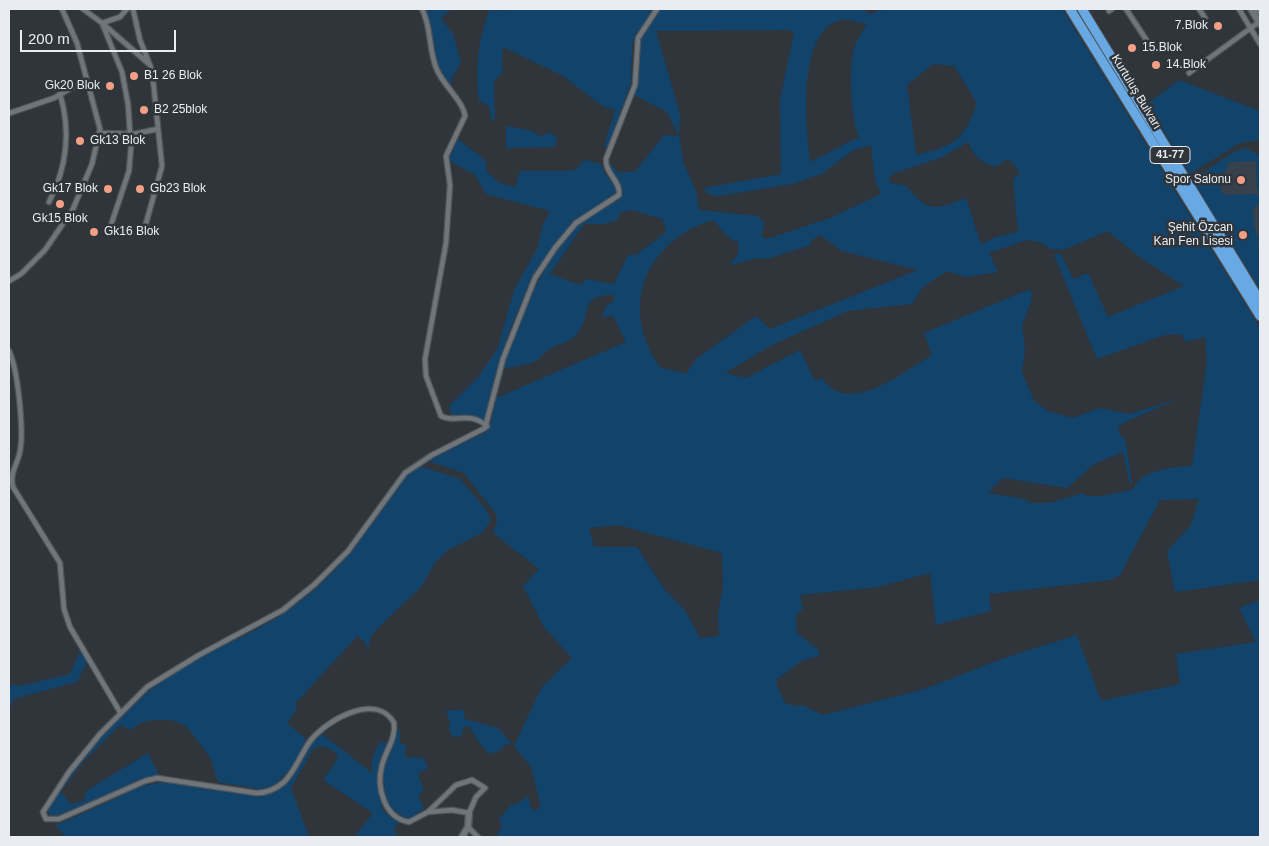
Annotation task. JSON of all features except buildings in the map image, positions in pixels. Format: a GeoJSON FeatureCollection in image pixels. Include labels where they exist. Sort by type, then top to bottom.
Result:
{"type":"FeatureCollection","features":[{"type":"Feature","properties":{"kind":"highway","name":"Kurtuluş Bulvarı"},"geometry":{"type":"LineString","coordinates":[[1070,9],[1260,316]]}},
{"type":"Feature","properties":{"kind":"highway","name":"Kurtuluş Bulvarı"},"geometry":{"type":"LineString","coordinates":[[1082,9],[1260,300]]}},
{"type":"Feature","properties":{"kind":"street"},"geometry":{"type":"LineString","coordinates":[[9,281],[21,274],[45,250],[73,209],[92,164],[99,133],[77,43],[62,9]]}},
{"type":"Feature","properties":{"kind":"street"},"geometry":{"type":"LineString","coordinates":[[83,9],[150,65]]}},
{"type":"Feature","properties":{"kind":"street"},"geometry":{"type":"LineString","coordinates":[[102,23],[120,17],[127,9]]}},
{"type":"Feature","properties":{"kind":"street"},"geometry":{"type":"LineString","coordinates":[[133,9],[140,40],[150,65],[162,166],[145,227]]}},
{"type":"Feature","properties":{"kind":"street"},"geometry":{"type":"LineString","coordinates":[[422,9],[430,31],[432,56],[437,71],[450,92],[461,104],[465,116],[446,156],[450,185],[446,244],[426,350],[425,372],[441,416],[446,418],[473,418],[487,426]]}},
{"type":"Feature","properties":{"kind":"street"},"geometry":{"type":"LineString","coordinates":[[462,837],[468,827],[469,813],[476,797],[485,788],[472,780],[456,785],[428,812],[412,822],[407,822],[386,808],[381,770],[394,737],[394,723],[385,713],[368,709],[349,714],[321,730],[308,744],[287,778],[277,787],[266,792],[256,793],[157,778],[145,781],[66,817],[54,819],[44,817],[44,808],[68,772],[120,712],[152,683],[199,655],[269,620],[303,596],[348,551],[405,473],[432,455],[478,434],[487,426],[503,359],[538,272],[576,224],[619,195],[618,185],[607,172],[606,159],[635,85],[638,38],[655,15],[657,9]]}},
{"type":"Feature","properties":{"kind":"street"},"geometry":{"type":"LineString","coordinates":[[1126,9],[1153,50]]}},
{"type":"Feature","properties":{"kind":"street"},"geometry":{"type":"LineString","coordinates":[[1200,9],[1205,18]]}},
{"type":"Feature","properties":{"kind":"street"},"geometry":{"type":"LineString","coordinates":[[1239,9],[1260,44]]}},
{"type":"Feature","properties":{"kind":"street"},"geometry":{"type":"LineString","coordinates":[[1188,73],[1259,23],[1251,9]]}},
{"type":"Feature","properties":{"kind":"street"},"geometry":{"type":"LineString","coordinates":[[102,23],[122,72],[130,134],[130,171],[109,231]]}},
{"type":"Feature","properties":{"kind":"street"},"geometry":{"type":"LineString","coordinates":[[10,113],[42,104],[85,80]]}},
{"type":"Feature","properties":{"kind":"street"},"geometry":{"type":"LineString","coordinates":[[49,202],[64,161],[68,135],[66,111],[60,94]]}},
{"type":"Feature","properties":{"kind":"street"},"geometry":{"type":"LineString","coordinates":[[99,133],[130,134],[158,129]]}},
{"type":"Feature","properties":{"kind":"street"},"geometry":{"type":"LineString","coordinates":[[9,351],[16,374],[21,444],[12,474],[13,487],[60,563],[64,609],[70,627],[120,712]]}},
{"type":"Feature","properties":{"kind":"street"},"geometry":{"type":"LineString","coordinates":[[428,812],[452,810],[469,813]]}},
{"type":"Feature","properties":{"kind":"street"},"geometry":{"type":"LineString","coordinates":[[468,827],[478,837]]}},
{"type":"Feature","properties":{"kind":"shaded area"},"geometry":{"type":"Polygon","coordinates":[[[424,9],[452,9],[441,18],[453,34],[461,62],[451,80],[451,89],[433,55],[431,28],[424,9]]]}},
{"type":"Feature","properties":{"kind":"shaded area"},"geometry":{"type":"Polygon","coordinates":[[[490,9],[503,11],[506,9],[654,9],[650,18],[635,35],[632,45],[631,82],[608,148],[604,146],[615,110],[602,106],[563,76],[503,47],[502,73],[494,81],[495,120],[492,120],[488,105],[479,101],[477,78],[480,43],[490,9]]]}},
{"type":"Feature","properties":{"kind":"shaded area"},"geometry":{"type":"Polygon","coordinates":[[[659,9],[863,9],[869,14],[883,9],[1062,9],[1260,328],[1260,580],[1175,592],[1167,551],[1191,525],[1199,499],[1160,500],[1120,575],[1111,580],[989,594],[991,611],[936,625],[930,573],[878,587],[800,595],[803,609],[796,615],[797,633],[820,651],[818,656],[802,661],[777,679],[777,686],[785,703],[794,706],[802,705],[823,715],[924,689],[1007,657],[1077,635],[1101,701],[1180,684],[1176,654],[1256,642],[1239,608],[1260,600],[1260,837],[496,837],[502,826],[499,819],[511,805],[522,801],[525,797],[529,797],[533,810],[539,809],[540,803],[531,767],[514,746],[541,688],[572,658],[544,627],[523,586],[539,569],[493,533],[497,522],[496,514],[464,473],[428,460],[486,432],[490,428],[496,398],[626,342],[613,316],[601,317],[607,305],[614,301],[613,295],[602,296],[590,303],[581,329],[572,339],[546,351],[534,362],[502,369],[531,294],[555,253],[580,222],[620,199],[623,189],[610,171],[609,162],[619,173],[636,171],[664,135],[679,136],[667,112],[634,95],[641,39],[658,14],[659,9]],[[843,19],[826,28],[817,41],[808,74],[806,111],[810,162],[859,137],[852,105],[851,78],[855,45],[867,24],[843,19]],[[788,30],[656,31],[680,114],[679,136],[683,161],[696,191],[699,210],[758,216],[764,223],[762,237],[767,239],[830,218],[881,194],[875,179],[871,145],[852,151],[823,173],[793,184],[719,196],[707,194],[704,188],[781,174],[780,100],[794,32],[788,30]],[[933,64],[907,85],[916,155],[948,145],[956,140],[962,134],[972,116],[977,103],[954,66],[933,64]],[[968,142],[943,157],[892,174],[889,178],[891,183],[906,186],[926,205],[939,207],[966,198],[981,244],[996,237],[1018,232],[1013,179],[1019,175],[1018,169],[1008,159],[995,167],[990,165],[975,155],[968,142]],[[632,210],[621,212],[617,220],[604,224],[584,224],[550,274],[580,285],[587,279],[614,284],[628,255],[636,255],[665,233],[666,228],[662,219],[632,210]],[[713,220],[689,230],[670,244],[655,260],[645,279],[640,300],[641,322],[647,345],[660,367],[686,374],[696,359],[756,316],[770,329],[918,270],[842,251],[820,235],[811,241],[811,245],[767,259],[757,258],[730,265],[738,253],[739,243],[728,237],[713,220]],[[1108,231],[1063,250],[1050,249],[1040,242],[1027,240],[989,253],[998,272],[965,277],[947,271],[923,287],[912,304],[848,311],[772,345],[725,373],[746,378],[800,350],[815,381],[822,378],[833,389],[846,394],[861,393],[891,380],[932,355],[924,333],[1030,289],[1032,295],[1031,302],[1022,326],[1025,350],[1022,372],[1034,401],[1048,411],[1072,418],[1100,408],[1130,414],[1179,398],[1123,423],[1118,428],[1120,435],[1125,438],[1132,482],[1130,485],[1123,452],[1094,464],[1067,488],[1003,478],[988,493],[1026,499],[1028,503],[1050,503],[1083,493],[1087,496],[1103,496],[1133,489],[1143,477],[1159,470],[1192,466],[1207,362],[1205,337],[1186,342],[1181,334],[1165,335],[1097,359],[1054,255],[1059,253],[1063,258],[1073,279],[1088,273],[1108,317],[1184,286],[1138,256],[1108,231]],[[618,525],[589,528],[594,547],[637,547],[665,590],[685,610],[700,638],[719,636],[718,614],[723,586],[722,553],[618,525]]]}},
{"type":"Feature","properties":{"kind":"shaded area"},"geometry":{"type":"Polygon","coordinates":[[[1179,80],[1260,111],[1260,140],[1240,143],[1190,174],[1147,104],[1179,80]]]}},
{"type":"Feature","properties":{"kind":"shaded area"},"geometry":{"type":"Polygon","coordinates":[[[506,126],[533,131],[540,137],[549,132],[557,137],[555,147],[506,148],[506,126]]]}},
{"type":"Feature","properties":{"kind":"shaded area"},"geometry":{"type":"Polygon","coordinates":[[[458,139],[485,160],[487,172],[500,183],[515,187],[520,171],[570,171],[576,169],[585,160],[601,164],[617,192],[610,199],[576,220],[554,246],[539,269],[526,293],[505,343],[490,396],[485,423],[469,415],[452,416],[449,406],[479,376],[498,348],[514,290],[538,247],[542,227],[550,211],[486,194],[475,175],[448,160],[458,139]]]}},
{"type":"Feature","properties":{"kind":"shaded area","name":"Şehit Özcan Kan Fen Lisesi"},"geometry":{"type":"Polygon","coordinates":[[[1246,148],[1260,156],[1260,289],[1191,180],[1234,152],[1246,148]]]}},
{"type":"Feature","properties":{"kind":"shaded area","name":"Şehit Özcan Kan Fen Lisesi"},"geometry":{"type":"Polygon","coordinates":[[[1246,148],[1260,156],[1260,189],[1257,190],[1256,161],[1229,162],[1226,172],[1220,173],[1221,192],[1225,195],[1260,194],[1260,202],[1252,211],[1255,223],[1253,224],[1260,242],[1257,244],[1260,254],[1260,289],[1191,180],[1234,152],[1246,148]]]}},
{"type":"Feature","properties":{"kind":"shaded area"},"geometry":{"type":"Polygon","coordinates":[[[420,466],[460,479],[486,509],[491,521],[482,533],[448,550],[435,563],[421,587],[371,636],[368,649],[364,641],[357,636],[295,704],[297,709],[287,723],[307,740],[291,768],[274,786],[261,789],[218,782],[210,757],[186,726],[171,720],[154,720],[142,722],[130,730],[120,725],[84,761],[61,791],[70,804],[84,801],[86,791],[148,753],[159,775],[135,782],[62,816],[49,815],[50,805],[59,789],[113,723],[146,694],[183,667],[272,621],[313,591],[358,542],[392,491],[420,466]]]}},
{"type":"Feature","properties":{"kind":"shaded area"},"geometry":{"type":"Polygon","coordinates":[[[80,651],[87,662],[77,682],[14,699],[9,710],[9,684],[20,686],[70,674],[80,651]]]}},
{"type":"Feature","properties":{"kind":"shaded area"},"geometry":{"type":"Polygon","coordinates":[[[463,709],[465,719],[498,728],[512,744],[506,744],[501,750],[490,754],[481,745],[469,726],[463,728],[462,736],[453,737],[448,728],[451,726],[446,711],[463,709]]]}},
{"type":"Feature","properties":{"kind":"shaded area"},"geometry":{"type":"Polygon","coordinates":[[[400,727],[400,744],[406,744],[405,757],[424,758],[428,768],[418,774],[424,790],[418,796],[424,809],[409,819],[391,810],[386,801],[384,782],[384,765],[400,727]]]}},
{"type":"Feature","properties":{"kind":"shaded area"},"geometry":{"type":"Polygon","coordinates":[[[322,734],[372,773],[372,759],[379,743],[388,742],[378,768],[379,793],[382,808],[386,814],[399,822],[394,829],[398,837],[354,837],[373,813],[323,780],[339,757],[331,749],[324,747],[313,749],[291,788],[309,837],[65,837],[55,824],[62,823],[142,786],[156,783],[200,785],[257,797],[272,793],[290,780],[306,753],[322,734]]]}},
{"type":"Feature","properties":{"kind":"place","name":"7.Blok"},"geometry":{"type":"Point","coordinates":[1218,26]}},
{"type":"Feature","properties":{"kind":"place","name":"15.Blok"},"geometry":{"type":"Point","coordinates":[1132,48]}},
{"type":"Feature","properties":{"kind":"place","name":"14.Blok"},"geometry":{"type":"Point","coordinates":[1156,65]}},
{"type":"Feature","properties":{"kind":"place","name":"B1 26 Blok"},"geometry":{"type":"Point","coordinates":[134,76]}},
{"type":"Feature","properties":{"kind":"place","name":"Gk20 Blok"},"geometry":{"type":"Point","coordinates":[110,86]}},
{"type":"Feature","properties":{"kind":"place","name":"B2 25blok"},"geometry":{"type":"Point","coordinates":[144,110]}},
{"type":"Feature","properties":{"kind":"place","name":"Gk13 Blok"},"geometry":{"type":"Point","coordinates":[80,141]}},
{"type":"Feature","properties":{"kind":"place","name":"Spor Salonu"},"geometry":{"type":"Point","coordinates":[1241,180]}},
{"type":"Feature","properties":{"kind":"place","name":"Gk17 Blok"},"geometry":{"type":"Point","coordinates":[108,189]}},
{"type":"Feature","properties":{"kind":"place","name":"Gb23 Blok"},"geometry":{"type":"Point","coordinates":[140,189]}},
{"type":"Feature","properties":{"kind":"place","name":"Gk15 Blok"},"geometry":{"type":"Point","coordinates":[60,204]}},
{"type":"Feature","properties":{"kind":"place","name":"Gk16 Blok"},"geometry":{"type":"Point","coordinates":[94,232]}},
{"type":"Feature","properties":{"kind":"place","name":"Şehit Özcan Kan Fen Lisesi"},"geometry":{"type":"Point","coordinates":[1243,235]}}]}
